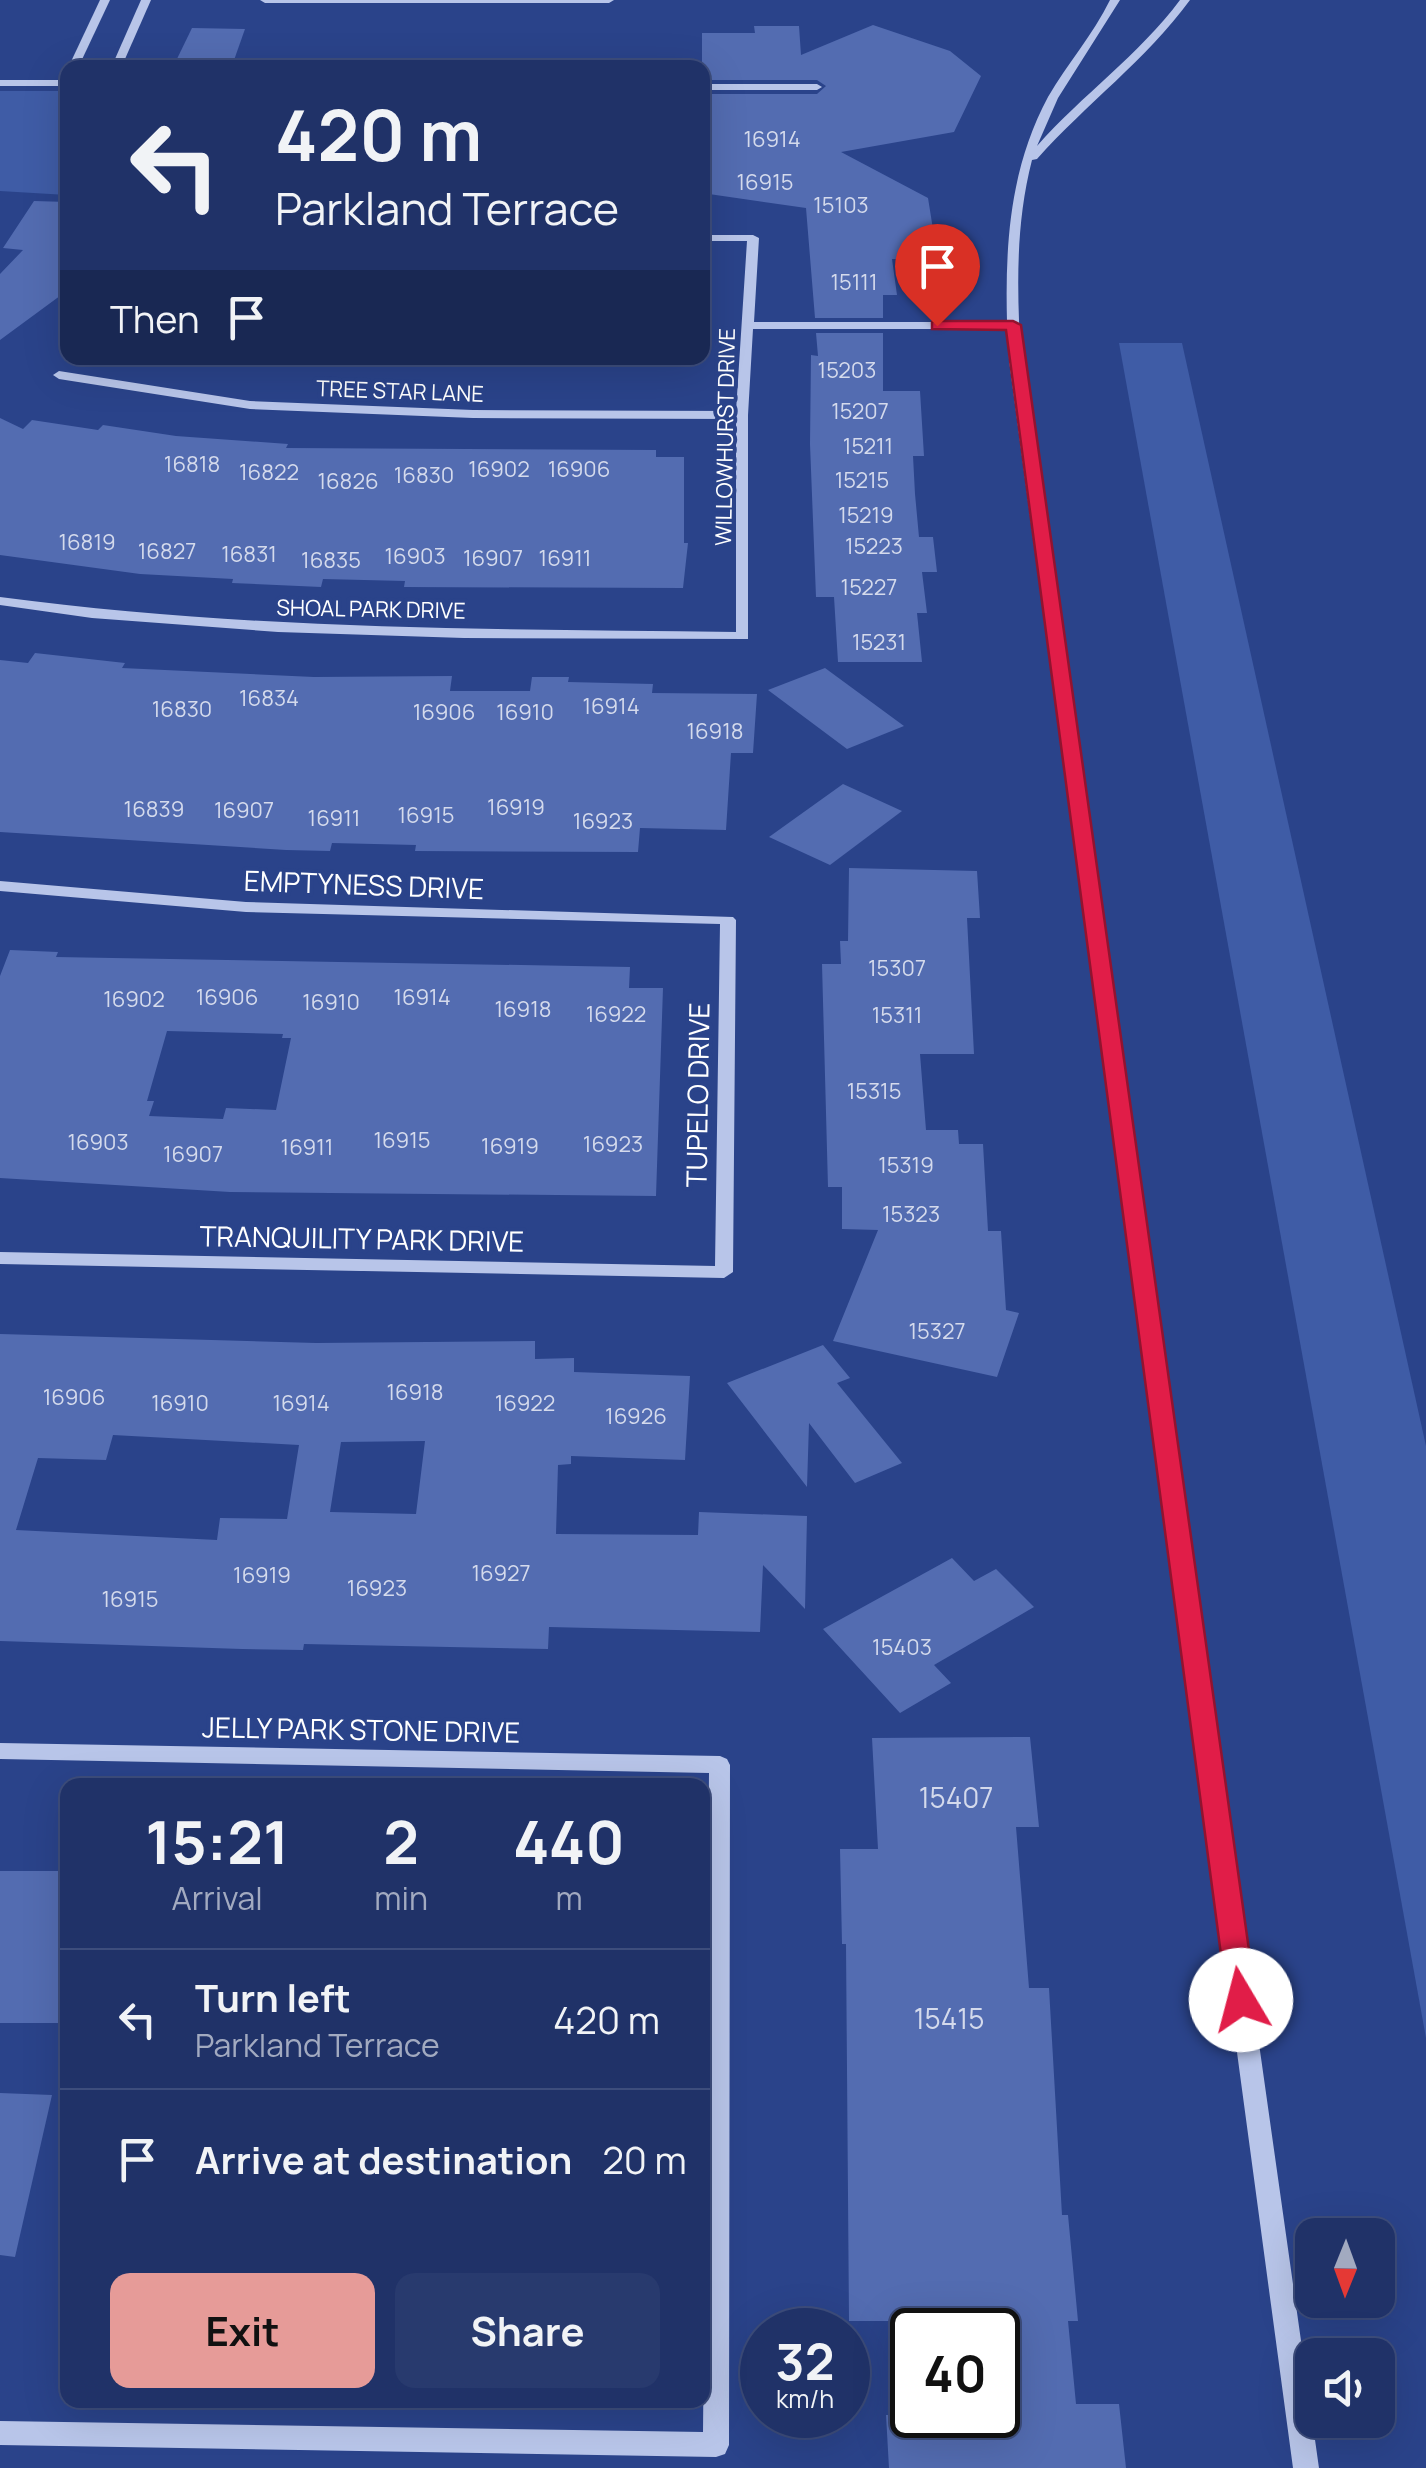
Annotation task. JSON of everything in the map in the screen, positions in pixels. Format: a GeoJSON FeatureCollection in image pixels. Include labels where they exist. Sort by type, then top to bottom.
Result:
{"type":"FeatureCollection","features":[{"type":"Feature","properties":{"kind":"street"},"geometry":{"type":"LineString","coordinates":[[77,60],[105,0]]}},
{"type":"Feature","properties":{"kind":"street"},"geometry":{"type":"LineString","coordinates":[[120,60],[146,0]]}},
{"type":"Feature","properties":{"kind":"street"},"geometry":{"type":"LineString","coordinates":[[265,0],[610,0]]}},
{"type":"Feature","properties":{"kind":"street"},"geometry":{"type":"LineString","coordinates":[[1115,0],[1054,96],[1023,169],[1009,242],[1013,325],[1306,2468]]}},
{"type":"Feature","properties":{"kind":"street"},"geometry":{"type":"LineString","coordinates":[[1023,169],[1064,122],[1160,34],[1185,0]]}},
{"type":"Feature","properties":{"kind":"street"},"geometry":{"type":"LineString","coordinates":[[0,83],[60,82]]}},
{"type":"Feature","properties":{"kind":"street"},"geometry":{"type":"LineString","coordinates":[[710,86],[818,87]]}},
{"type":"Feature","properties":{"kind":"street","name":"WILLOWHURST DRIVE"},"geometry":{"type":"LineString","coordinates":[[710,238],[753,238],[742,415],[743,636]]}},
{"type":"Feature","properties":{"kind":"street"},"geometry":{"type":"LineString","coordinates":[[747,326],[1013,325]]}},
{"type":"Feature","properties":{"kind":"street","name":"TREE STAR LANE"},"geometry":{"type":"LineString","coordinates":[[69,365],[59,375],[250,405],[473,414],[742,415]]}},
{"type":"Feature","properties":{"kind":"street","name":"SHOAL PARK DRIVE"},"geometry":{"type":"LineString","coordinates":[[0,600],[96,616],[320,630],[743,636]]}},
{"type":"Feature","properties":{"kind":"street","name":"EMPTYNESS DRIVE"},"geometry":{"type":"LineString","coordinates":[[0,886],[246,907],[728,920]]}},
{"type":"Feature","properties":{"kind":"street","name":"TUPELO DRIVE"},"geometry":{"type":"LineString","coordinates":[[724,1272],[728,920]]}},
{"type":"Feature","properties":{"kind":"street","name":"TRANQUILITY PARK DRIVE"},"geometry":{"type":"LineString","coordinates":[[0,1258],[724,1272]]}},
{"type":"Feature","properties":{"kind":"street","name":"JELLY PARK STONE DRIVE"},"geometry":{"type":"LineString","coordinates":[[0,1751],[720,1765],[716,2446],[0,2433]]}},
{"type":"Feature","properties":{"kind":"shaded area"},"geometry":{"type":"Polygon","coordinates":[[[0,91],[60,91],[60,195],[0,191],[0,91]]]}},
{"type":"Feature","properties":{"kind":"shaded area"},"geometry":{"type":"Polygon","coordinates":[[[1119,343],[1182,343],[1426,1446],[1426,2038],[1119,343]]]}},
{"type":"Feature","properties":{"kind":"building"},"geometry":{"type":"Polygon","coordinates":[[[873,25],[950,51],[981,76],[954,132],[841,152],[928,198],[936,248],[918,248],[919,259],[892,259],[897,295],[883,295],[883,318],[815,318],[806,208],[710,194],[710,94],[817,94],[826,86],[817,80],[710,80],[710,60],[702,60],[702,33],[755,33],[754,26],[799,26],[801,55],[873,25]]]}},
{"type":"Feature","properties":{"kind":"building"},"geometry":{"type":"Polygon","coordinates":[[[192,28],[245,29],[234,60],[176,60],[192,28]]]}},
{"type":"Feature","properties":{"kind":"building"},"geometry":{"type":"Polygon","coordinates":[[[34,201],[60,202],[60,296],[0,340],[0,274],[23,250],[3,248],[34,201]]]}},
{"type":"Feature","properties":{"kind":"building"},"geometry":{"type":"Polygon","coordinates":[[[816,333],[883,333],[883,391],[920,391],[924,456],[913,456],[919,537],[933,537],[937,572],[922,572],[927,613],[917,613],[922,662],[838,662],[834,597],[816,597],[810,444],[811,355],[818,356],[816,333]]]}},
{"type":"Feature","properties":{"kind":"building"},"geometry":{"type":"Polygon","coordinates":[[[0,418],[23,429],[32,420],[98,430],[103,425],[176,436],[288,444],[286,448],[656,450],[656,457],[684,457],[684,543],[688,543],[683,588],[404,587],[405,581],[323,579],[321,587],[232,583],[233,579],[140,574],[0,555],[0,418]]]}},
{"type":"Feature","properties":{"kind":"building"},"geometry":{"type":"Polygon","coordinates":[[[35,653],[125,663],[122,668],[314,677],[452,676],[450,691],[530,691],[532,677],[569,677],[568,682],[653,684],[652,693],[757,694],[753,753],[731,753],[726,830],[640,828],[638,852],[415,851],[416,845],[332,843],[330,851],[286,850],[0,832],[0,660],[28,663],[35,653]]]}},
{"type":"Feature","properties":{"kind":"building"},"geometry":{"type":"Polygon","coordinates":[[[825,668],[904,726],[847,749],[768,690],[825,668]]]}},
{"type":"Feature","properties":{"kind":"building"},"geometry":{"type":"Polygon","coordinates":[[[843,784],[902,811],[830,865],[769,837],[843,784]]]}},
{"type":"Feature","properties":{"kind":"building"},"geometry":{"type":"Polygon","coordinates":[[[849,868],[977,871],[980,918],[967,918],[974,1054],[920,1054],[926,1130],[958,1130],[959,1144],[983,1144],[988,1231],[1001,1231],[1006,1310],[1019,1313],[997,1377],[833,1341],[878,1230],[842,1229],[842,1187],[828,1187],[822,964],[841,964],[840,941],[848,941],[849,868]]]}},
{"type":"Feature","properties":{"kind":"building"},"geometry":{"type":"Polygon","coordinates":[[[10,950],[58,952],[56,957],[630,967],[629,988],[663,988],[656,1196],[230,1192],[0,1178],[0,976],[10,950]],[[167,1031],[147,1101],[154,1101],[149,1116],[223,1119],[226,1108],[276,1110],[291,1038],[282,1038],[283,1034],[167,1031]]]}},
{"type":"Feature","properties":{"kind":"building"},"geometry":{"type":"Polygon","coordinates":[[[0,1334],[316,1343],[535,1341],[535,1359],[574,1358],[574,1372],[690,1376],[685,1460],[571,1456],[571,1464],[558,1465],[556,1534],[698,1535],[699,1512],[807,1516],[805,1609],[763,1565],[760,1632],[549,1627],[548,1649],[304,1644],[303,1650],[0,1641],[0,1334]],[[113,1435],[106,1460],[38,1458],[16,1530],[217,1540],[220,1518],[287,1519],[299,1445],[113,1435]],[[425,1441],[341,1442],[330,1512],[416,1514],[425,1441]]]}},
{"type":"Feature","properties":{"kind":"building"},"geometry":{"type":"Polygon","coordinates":[[[823,1345],[850,1378],[837,1383],[902,1463],[855,1483],[809,1423],[807,1487],[727,1383],[823,1345]]]}},
{"type":"Feature","properties":{"kind":"building"},"geometry":{"type":"Polygon","coordinates":[[[952,1558],[974,1581],[996,1569],[1034,1607],[934,1665],[951,1683],[900,1713],[823,1629],[952,1558]]]}},
{"type":"Feature","properties":{"kind":"building"},"geometry":{"type":"Polygon","coordinates":[[[1030,1737],[1039,1827],[1016,1827],[1029,1988],[1049,1988],[1062,2215],[1068,2215],[1078,2321],[1068,2321],[1076,2404],[1119,2404],[1126,2468],[889,2468],[886,2415],[890,2415],[890,2438],[1020,2438],[1020,2308],[890,2308],[890,2321],[870,2321],[870,2308],[849,2308],[846,1944],[842,1944],[840,1849],[878,1849],[872,1738],[1030,1737]]]}},
{"type":"Feature","properties":{"kind":"building"},"geometry":{"type":"Polygon","coordinates":[[[0,1871],[60,1871],[60,2023],[0,2023],[0,1871]]]}},
{"type":"Feature","properties":{"kind":"building"},"geometry":{"type":"Polygon","coordinates":[[[0,2093],[52,2095],[15,2257],[0,2255],[0,2093]]]}},
{"type":"Feature","properties":{"kind":"route"},"geometry":{"type":"LineString","coordinates":[[937,326],[1013,325],[1241,2000]]}}]}
